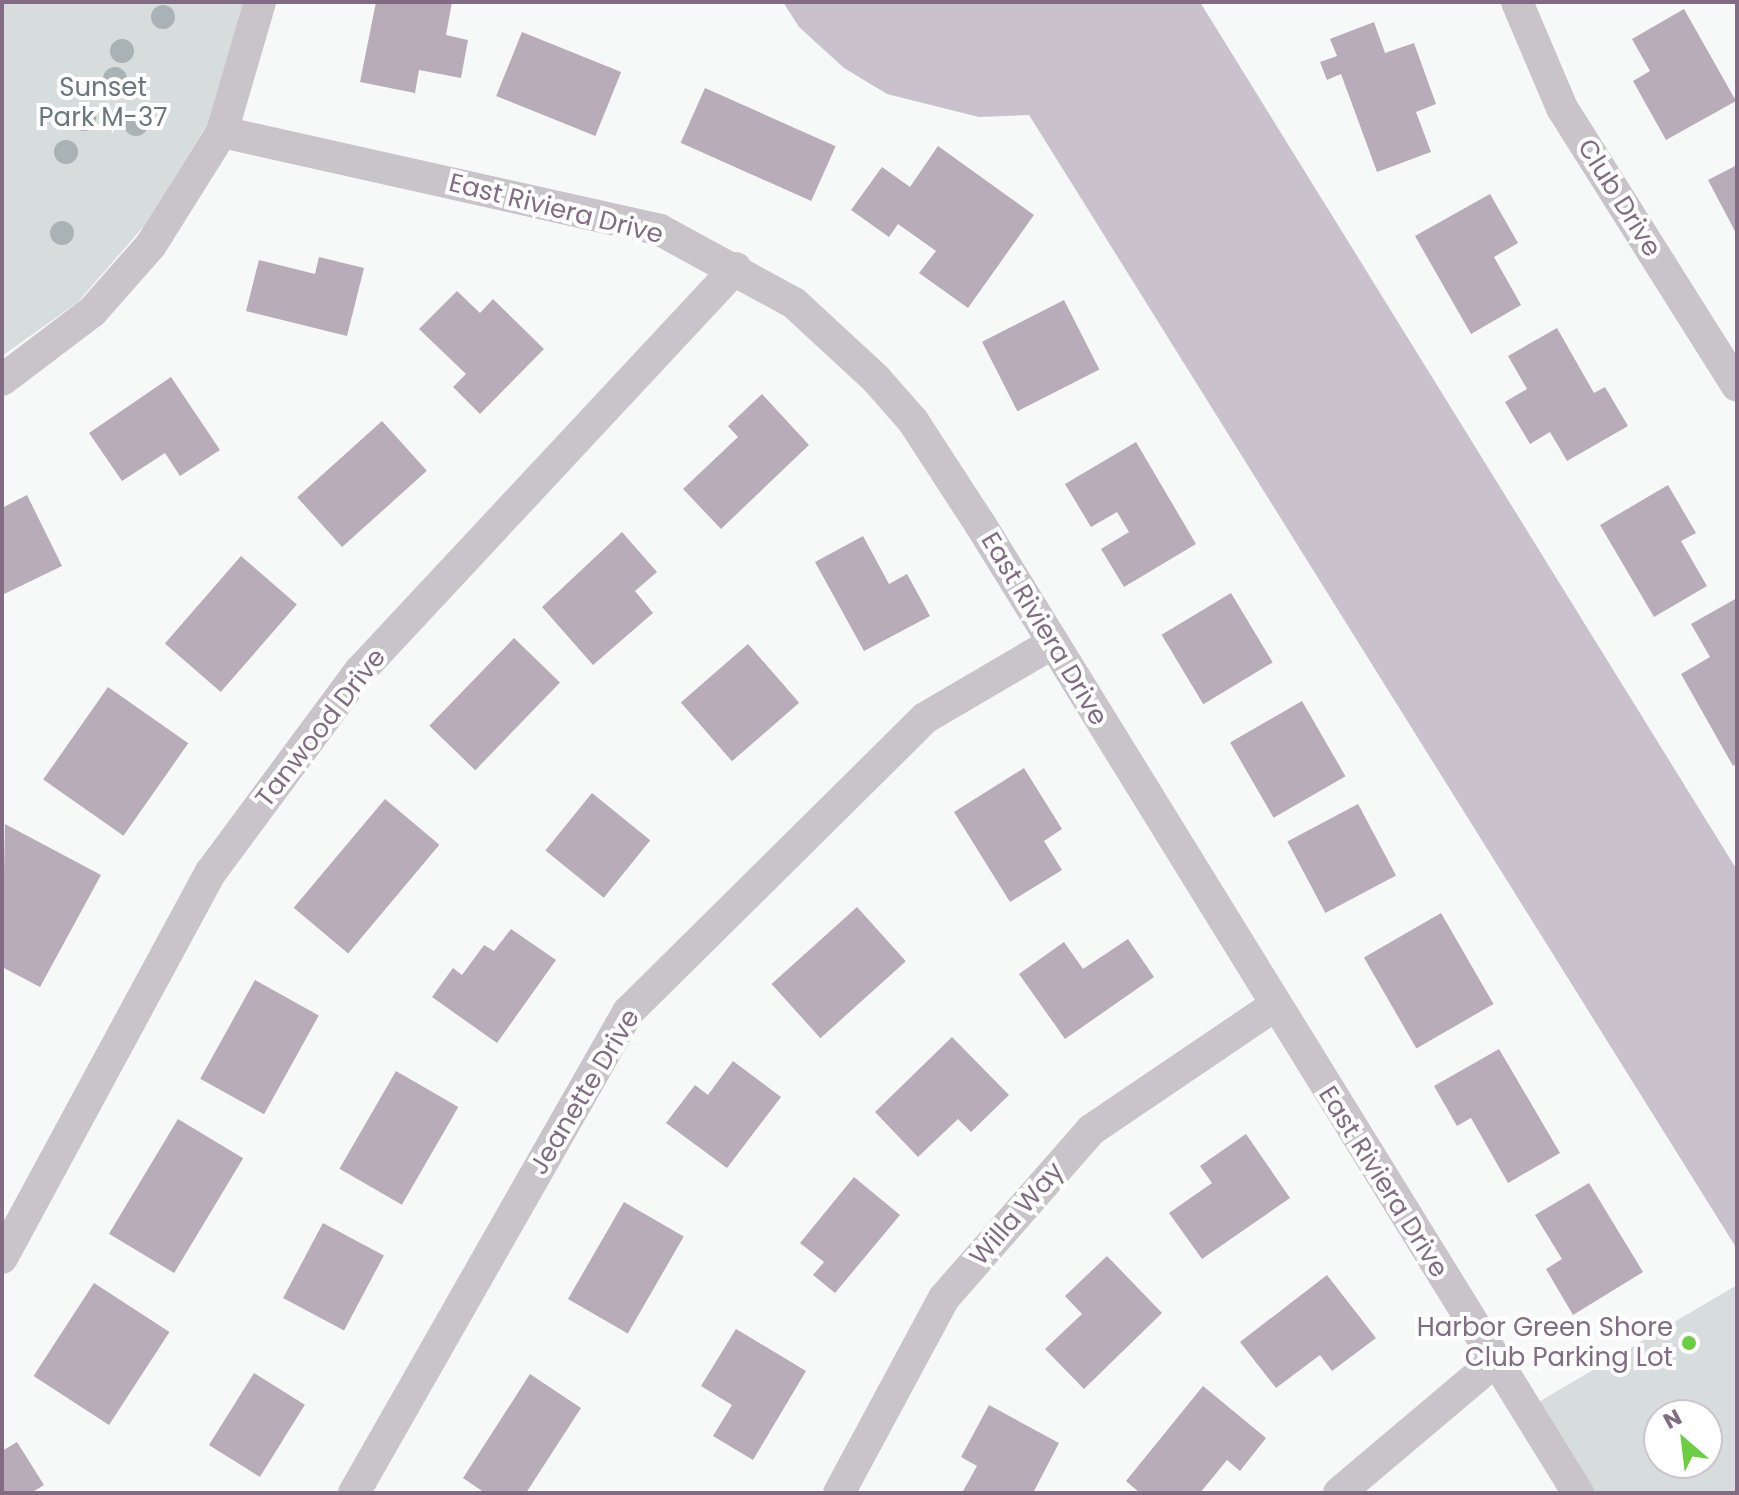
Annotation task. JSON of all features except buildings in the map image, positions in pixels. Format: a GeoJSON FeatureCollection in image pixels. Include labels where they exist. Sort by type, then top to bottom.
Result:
{"type":"FeatureCollection","features":[{"type":"Feature","properties":{"kind":"street"},"geometry":{"type":"LineString","coordinates":[[2,380],[92,312],[151,245],[222,132],[260,2]]}},
{"type":"Feature","properties":{"kind":"street","name":"Club Drive"},"geometry":{"type":"LineString","coordinates":[[1517,2],[1562,108],[1737,386]]}},
{"type":"Feature","properties":{"kind":"street","name":"East Riviera Drive"},"geometry":{"type":"LineString","coordinates":[[222,132],[660,230],[736,268],[794,303],[913,421],[1578,1493]]}},
{"type":"Feature","properties":{"kind":"street","name":"Tanwood Drive"},"geometry":{"type":"LineString","coordinates":[[2,1258],[211,872],[360,671],[736,268]]}},
{"type":"Feature","properties":{"kind":"street","name":"Jeanette Drive"},"geometry":{"type":"LineString","coordinates":[[354,1493],[628,1012],[925,718],[1051,644]]}},
{"type":"Feature","properties":{"kind":"street","name":"Willa Way"},"geometry":{"type":"LineString","coordinates":[[839,1493],[944,1298],[1091,1130],[1274,1006]]}},
{"type":"Feature","properties":{"kind":"street"},"geometry":{"type":"LineString","coordinates":[[1339,1493],[1494,1362]]}},
{"type":"Feature","properties":{"kind":"green space","name":"Sunset Park M-37"},"geometry":{"type":"Polygon","coordinates":[[[2,2],[244,2],[210,120],[144,226],[78,302],[2,356],[2,2]]]}},
{"type":"Feature","properties":{"kind":"green space","name":"Harbor Green Shore Club Parking Lot"},"geometry":{"type":"Polygon","coordinates":[[[1737,1285],[1737,1493],[1578,1493],[1525,1410],[1737,1285]]]}},
{"type":"Feature","properties":{"kind":"shaded area"},"geometry":{"type":"Polygon","coordinates":[[[783,2],[1200,2],[1737,870],[1737,1249],[1029,115],[979,117],[887,94],[844,68],[799,27],[783,2]]]}},
{"type":"Feature","properties":{"kind":"place","name":"Harbor Green Shore Club Parking Lot"},"geometry":{"type":"Point","coordinates":[1689,1343]}}]}
